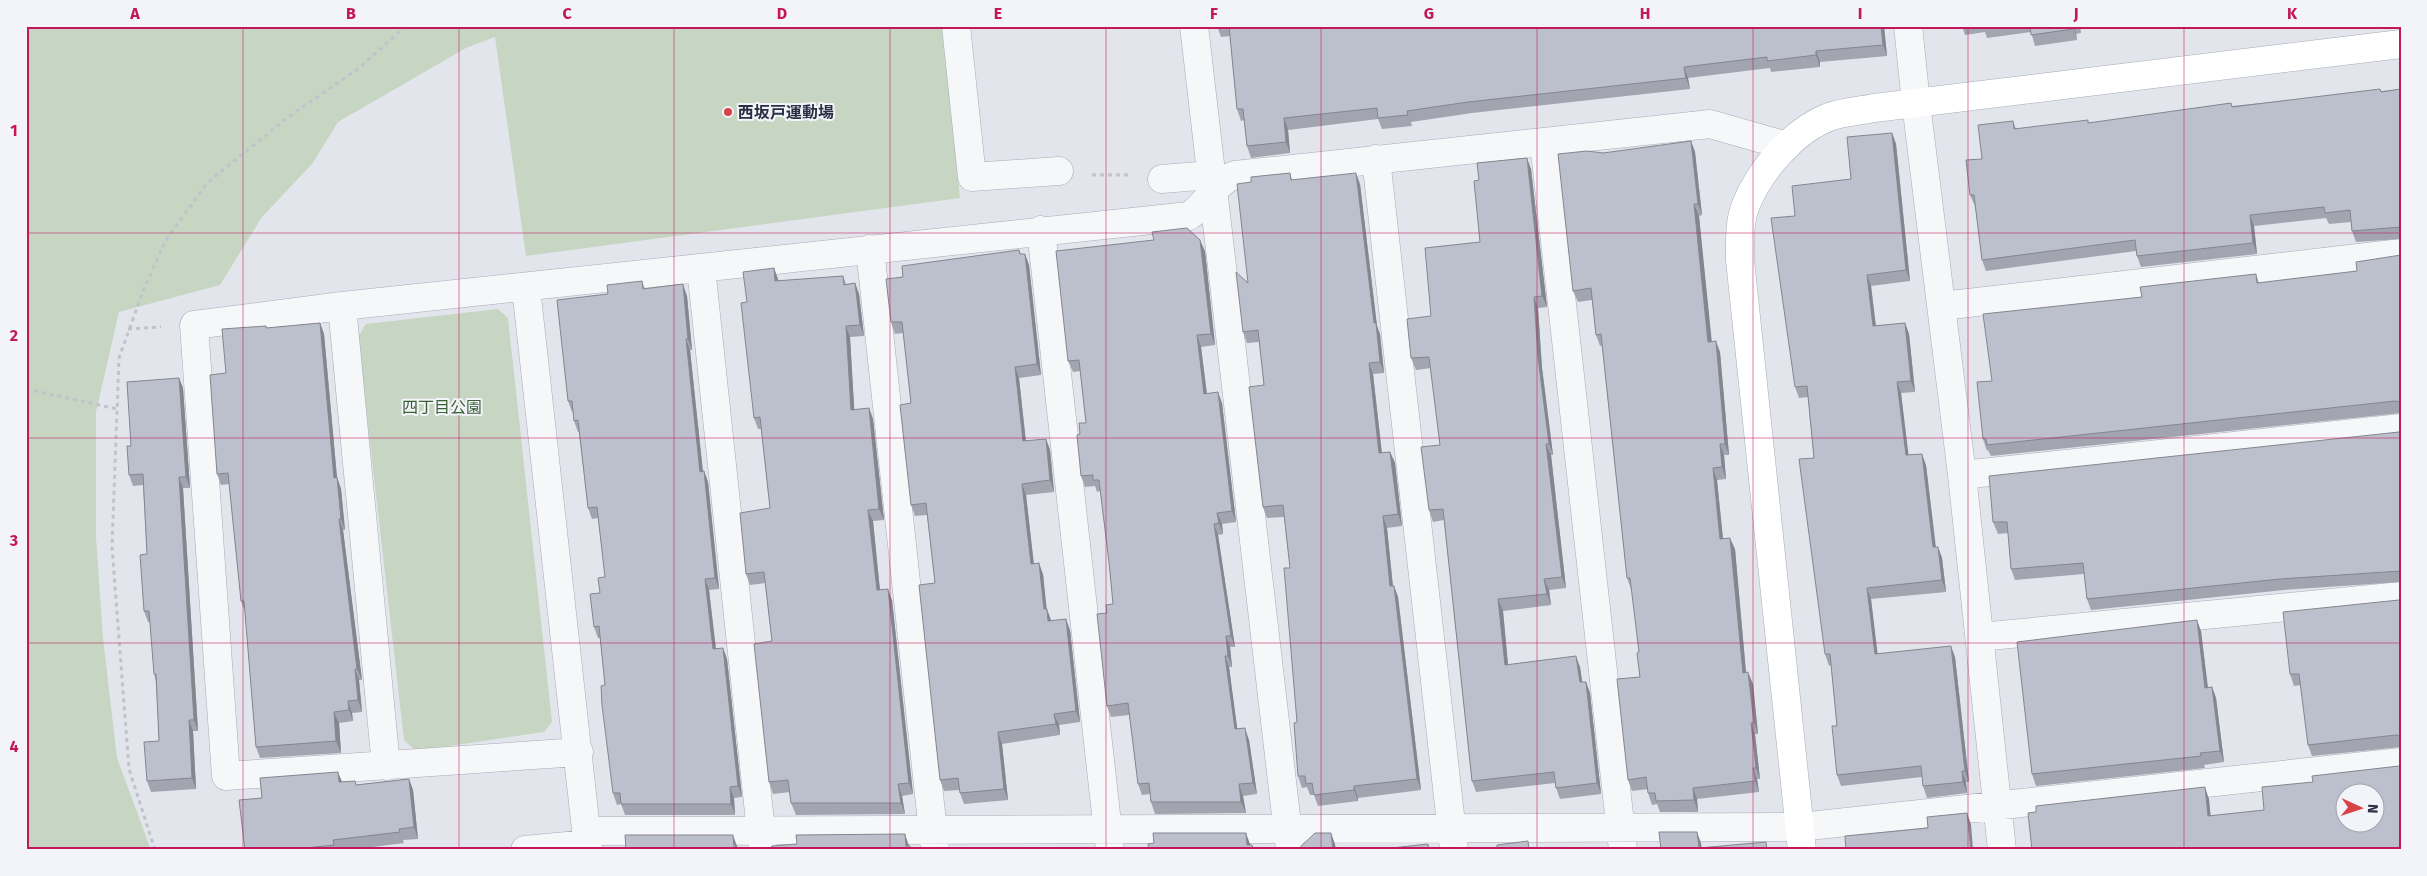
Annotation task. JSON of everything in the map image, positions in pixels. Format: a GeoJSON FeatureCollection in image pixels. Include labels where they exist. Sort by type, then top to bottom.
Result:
{"type":"FeatureCollection","features":[{"type":"Feature","properties":{"kind":"street"},"geometry":{"type":"LineString","coordinates":[[956,26],[972,177],[1059,171]]}},
{"type":"Feature","properties":{"kind":"street"},"geometry":{"type":"LineString","coordinates":[[1194,26],[1288,839]]}},
{"type":"Feature","properties":{"kind":"street"},"geometry":{"type":"LineString","coordinates":[[1908,26],[1962,475],[2002,850]]}},
{"type":"Feature","properties":{"kind":"street"},"geometry":{"type":"LineString","coordinates":[[1801,838],[1740,260],[1740,235],[1745,208],[1770,165],[1787,146],[1806,130],[1830,117],[1916,103],[2401,44]]}},
{"type":"Feature","properties":{"kind":"street"},"geometry":{"type":"LineString","coordinates":[[1162,179],[1212,185],[1235,175],[1710,124],[1787,146]]}},
{"type":"Feature","properties":{"kind":"street"},"geometry":{"type":"LineString","coordinates":[[1544,143],[1622,839]]}},
{"type":"Feature","properties":{"kind":"street"},"geometry":{"type":"LineString","coordinates":[[1376,159],[1453,839]]}},
{"type":"Feature","properties":{"kind":"street"},"geometry":{"type":"LineString","coordinates":[[579,752],[226,776],[194,325],[342,306],[526,288],[1041,230],[1189,216],[1200,209],[1212,185]]}},
{"type":"Feature","properties":{"kind":"street"},"geometry":{"type":"LineString","coordinates":[[1041,230],[1109,840]]}},
{"type":"Feature","properties":{"kind":"street"},"geometry":{"type":"LineString","coordinates":[[870,249],[934,840]]}},
{"type":"Feature","properties":{"kind":"street"},"geometry":{"type":"LineString","coordinates":[[1942,306],[2401,252]]}},
{"type":"Feature","properties":{"kind":"street"},"geometry":{"type":"LineString","coordinates":[[700,268],[762,841]]}},
{"type":"Feature","properties":{"kind":"street"},"geometry":{"type":"LineString","coordinates":[[526,288],[579,752],[587,842]]}},
{"type":"Feature","properties":{"kind":"street"},"geometry":{"type":"LineString","coordinates":[[342,306],[386,766]]}},
{"type":"Feature","properties":{"kind":"street"},"geometry":{"type":"LineString","coordinates":[[1962,475],[2401,428]]}},
{"type":"Feature","properties":{"kind":"street"},"geometry":{"type":"LineString","coordinates":[[1980,637],[2401,596]]}},
{"type":"Feature","properties":{"kind":"street"},"geometry":{"type":"LineString","coordinates":[[525,850],[587,842],[1801,838],[1998,804],[2401,762]]}},
{"type":"Feature","properties":{"kind":"path"},"geometry":{"type":"LineString","coordinates":[[155,850],[129,769],[112,547],[119,358],[140,299],[166,240],[207,183],[280,123],[359,68],[406,26]]}},
{"type":"Feature","properties":{"kind":"path"},"geometry":{"type":"LineString","coordinates":[[1059,171],[1104,176],[1119,174],[1162,179]]}},
{"type":"Feature","properties":{"kind":"path"},"geometry":{"type":"LineString","coordinates":[[26,389],[117,408]]}},
{"type":"Feature","properties":{"kind":"green space"},"geometry":{"type":"Polygon","coordinates":[[[26,26],[942,26],[960,198],[526,256],[495,37],[466,48],[338,122],[312,164],[262,217],[220,285],[119,312],[96,412],[96,537],[103,638],[117,758],[151,850],[26,850],[26,26]]]}},
{"type":"Feature","properties":{"kind":"green space","name":"四丁目公園"},"geometry":{"type":"Polygon","coordinates":[[[498,309],[508,318],[552,722],[544,732],[416,751],[404,740],[358,337],[366,324],[498,309]]]}},
{"type":"Feature","properties":{"kind":"building"},"geometry":{"type":"Polygon","coordinates":[[[1229,26],[1881,26],[1883,45],[1816,51],[1816,55],[1767,61],[1767,57],[1684,67],[1686,78],[1468,102],[1407,111],[1408,115],[1378,118],[1377,108],[1284,118],[1286,142],[1247,146],[1243,109],[1237,109],[1229,26]]]}},
{"type":"Feature","properties":{"kind":"building"},"geometry":{"type":"Polygon","coordinates":[[[2030,26],[2073,26],[2073,29],[2031,35],[2030,26]]]}},
{"type":"Feature","properties":{"kind":"building"},"geometry":{"type":"Polygon","coordinates":[[[2380,89],[2381,92],[2401,89],[2401,227],[2352,231],[2350,210],[2325,213],[2324,207],[2250,215],[2253,243],[2137,256],[2135,240],[1982,260],[1974,195],[1970,195],[1966,160],[1982,159],[1978,125],[2013,121],[2014,129],[2088,120],[2088,123],[2231,103],[2232,107],[2380,89]]]}},
{"type":"Feature","properties":{"kind":"building"},"geometry":{"type":"Polygon","coordinates":[[[1892,133],[1906,270],[1867,275],[1873,326],[1905,323],[1911,381],[1897,382],[1906,455],[1922,454],[1933,547],[1938,547],[1942,580],[1867,588],[1875,654],[1951,646],[1965,771],[1962,771],[1963,782],[1923,786],[1921,766],[1837,775],[1832,726],[1837,726],[1830,654],[1825,654],[1799,459],[1814,458],[1807,386],[1795,387],[1771,218],[1795,216],[1792,186],[1851,179],[1847,137],[1892,133]]]}},
{"type":"Feature","properties":{"kind":"building"},"geometry":{"type":"Polygon","coordinates":[[[1691,141],[1698,204],[1694,204],[1708,342],[1716,341],[1725,444],[1720,444],[1722,467],[1713,468],[1720,539],[1730,538],[1743,673],[1748,672],[1754,723],[1751,723],[1756,768],[1753,768],[1755,781],[1693,788],[1694,800],[1656,801],[1655,793],[1648,793],[1646,777],[1628,780],[1617,679],[1640,677],[1637,653],[1639,652],[1630,578],[1627,578],[1601,334],[1596,335],[1591,288],[1573,291],[1558,154],[1587,151],[1603,153],[1691,141]]]}},
{"type":"Feature","properties":{"kind":"building"},"geometry":{"type":"Polygon","coordinates":[[[1527,158],[1542,296],[1534,297],[1538,357],[1549,444],[1546,444],[1562,577],[1544,579],[1547,594],[1498,599],[1505,665],[1576,656],[1580,682],[1586,682],[1597,783],[1556,788],[1554,772],[1472,781],[1443,509],[1429,510],[1421,447],[1440,445],[1429,357],[1411,358],[1407,319],[1431,316],[1425,248],[1480,242],[1474,181],[1479,180],[1477,163],[1527,158]]]}},
{"type":"Feature","properties":{"kind":"building"},"geometry":{"type":"Polygon","coordinates":[[[1290,173],[1291,180],[1356,173],[1380,362],[1369,363],[1379,453],[1390,452],[1398,514],[1383,516],[1390,586],[1394,586],[1417,779],[1354,786],[1354,790],[1314,795],[1312,783],[1306,784],[1305,776],[1298,776],[1294,723],[1297,722],[1284,568],[1290,568],[1283,505],[1263,507],[1249,387],[1264,385],[1258,330],[1243,332],[1236,272],[1248,283],[1237,184],[1251,182],[1251,177],[1290,173]]]}},
{"type":"Feature","properties":{"kind":"building"},"geometry":{"type":"Polygon","coordinates":[[[1187,228],[1200,240],[1211,334],[1197,335],[1204,394],[1218,392],[1232,511],[1217,513],[1219,523],[1214,524],[1231,636],[1226,636],[1228,656],[1225,656],[1235,729],[1245,728],[1253,783],[1239,784],[1241,802],[1151,802],[1149,783],[1138,784],[1128,703],[1107,706],[1097,614],[1107,613],[1106,605],[1113,604],[1109,562],[1099,480],[1093,480],[1093,475],[1081,476],[1077,435],[1080,434],[1079,423],[1086,423],[1079,360],[1068,361],[1056,251],[1154,240],[1152,232],[1187,228]]]}},
{"type":"Feature","properties":{"kind":"building"},"geometry":{"type":"Polygon","coordinates":[[[1019,250],[1020,254],[1025,254],[1037,364],[1015,367],[1023,441],[1046,439],[1050,480],[1022,484],[1031,564],[1039,563],[1044,609],[1047,609],[1048,621],[1066,619],[1076,711],[1054,714],[1056,724],[998,732],[1004,789],[960,793],[958,778],[940,780],[919,585],[935,583],[926,503],[911,505],[900,405],[911,403],[902,322],[891,322],[886,279],[903,277],[902,266],[1019,250]]]}},
{"type":"Feature","properties":{"kind":"building"},"geometry":{"type":"Polygon","coordinates":[[[2401,255],[2401,402],[2395,401],[1987,445],[1986,439],[1983,439],[1977,382],[1992,381],[1983,314],[2142,297],[2140,287],[2256,274],[2257,283],[2357,271],[2356,262],[2401,255]]]}},
{"type":"Feature","properties":{"kind":"building"},"geometry":{"type":"Polygon","coordinates":[[[774,268],[775,281],[843,276],[844,285],[855,283],[860,325],[846,326],[851,410],[869,408],[879,509],[868,510],[877,590],[888,589],[909,783],[898,784],[901,803],[791,803],[788,780],[769,782],[754,644],[772,641],[764,572],[746,574],[740,513],[770,508],[760,417],[754,418],[741,303],[747,302],[743,272],[774,268]]]}},
{"type":"Feature","properties":{"kind":"building"},"geometry":{"type":"Polygon","coordinates":[[[642,281],[643,289],[683,284],[688,339],[686,339],[700,472],[704,471],[715,578],[705,579],[713,649],[723,648],[738,786],[730,787],[731,804],[621,804],[620,793],[613,793],[602,705],[601,686],[605,685],[599,626],[594,627],[590,594],[600,593],[598,578],[605,577],[597,507],[588,508],[578,420],[574,421],[572,401],[568,401],[557,300],[608,294],[607,285],[642,281]]]}},
{"type":"Feature","properties":{"kind":"building"},"geometry":{"type":"Polygon","coordinates":[[[320,323],[334,478],[337,477],[341,519],[339,519],[357,669],[355,669],[358,700],[348,701],[349,710],[334,712],[336,741],[256,747],[244,601],[241,601],[228,473],[217,474],[210,375],[226,373],[222,329],[266,326],[266,328],[320,323]]]}},
{"type":"Feature","properties":{"kind":"building"},"geometry":{"type":"Polygon","coordinates":[[[179,378],[186,477],[179,477],[194,720],[189,720],[192,778],[147,781],[144,742],[159,741],[156,674],[154,674],[149,611],[144,611],[140,555],[147,554],[143,474],[129,475],[127,446],[131,446],[127,382],[179,378]]]}},
{"type":"Feature","properties":{"kind":"building"},"geometry":{"type":"Polygon","coordinates":[[[2401,431],[2401,571],[2280,579],[2087,599],[2083,563],[2011,569],[2007,522],[1993,522],[1989,476],[2401,431]]]}},
{"type":"Feature","properties":{"kind":"building"},"geometry":{"type":"Polygon","coordinates":[[[2401,600],[2401,736],[2308,745],[2299,674],[2290,674],[2283,612],[2401,600]]]}},
{"type":"Feature","properties":{"kind":"building"},"geometry":{"type":"Polygon","coordinates":[[[2197,620],[2205,688],[2212,687],[2220,751],[2200,753],[2201,756],[2032,774],[2017,642],[2197,620]]]}},
{"type":"Feature","properties":{"kind":"building"},"geometry":{"type":"Polygon","coordinates":[[[2401,765],[2401,850],[2032,850],[2028,813],[2036,812],[2036,806],[2205,787],[2208,816],[2264,810],[2262,787],[2313,782],[2312,776],[2401,765]]]}},
{"type":"Feature","properties":{"kind":"building"},"geometry":{"type":"Polygon","coordinates":[[[338,772],[339,782],[355,781],[356,785],[409,779],[414,827],[399,829],[400,832],[333,840],[334,845],[296,850],[245,850],[239,800],[262,798],[260,778],[338,772]]]}},
{"type":"Feature","properties":{"kind":"building"},"geometry":{"type":"Polygon","coordinates":[[[1967,813],[1971,850],[1846,850],[1845,836],[1928,828],[1927,817],[1967,813]]]}},
{"type":"Feature","properties":{"kind":"building"},"geometry":{"type":"Polygon","coordinates":[[[1659,832],[1697,832],[1699,848],[1766,842],[1767,850],[1661,850],[1659,832]]]}},
{"type":"Feature","properties":{"kind":"building"},"geometry":{"type":"Polygon","coordinates":[[[1153,833],[1246,833],[1247,845],[1252,845],[1253,850],[1149,850],[1148,844],[1154,843],[1153,833]]]}},
{"type":"Feature","properties":{"kind":"building"},"geometry":{"type":"Polygon","coordinates":[[[1315,833],[1331,833],[1333,850],[1297,850],[1315,833]]]}},
{"type":"Feature","properties":{"kind":"building"},"geometry":{"type":"Polygon","coordinates":[[[905,834],[906,846],[910,846],[910,850],[769,850],[772,846],[797,844],[796,835],[905,834]]]}},
{"type":"Feature","properties":{"kind":"building"},"geometry":{"type":"Polygon","coordinates":[[[625,835],[733,835],[734,849],[747,848],[749,850],[626,850],[625,835]]]}},
{"type":"Feature","properties":{"kind":"building"},"geometry":{"type":"Polygon","coordinates":[[[1528,841],[1529,850],[1497,850],[1497,845],[1528,841]]]}},
{"type":"Feature","properties":{"kind":"building"},"geometry":{"type":"Polygon","coordinates":[[[1428,844],[1429,850],[1374,850],[1428,844]]]}},
{"type":"Feature","properties":{"kind":"building"},"geometry":{"type":"Polygon","coordinates":[[[1008,848],[1008,850],[989,850],[1008,848]]]}},
{"type":"Feature","properties":{"kind":"place","name":"西坂戸運動場"},"geometry":{"type":"Point","coordinates":[728,112]}}]}
